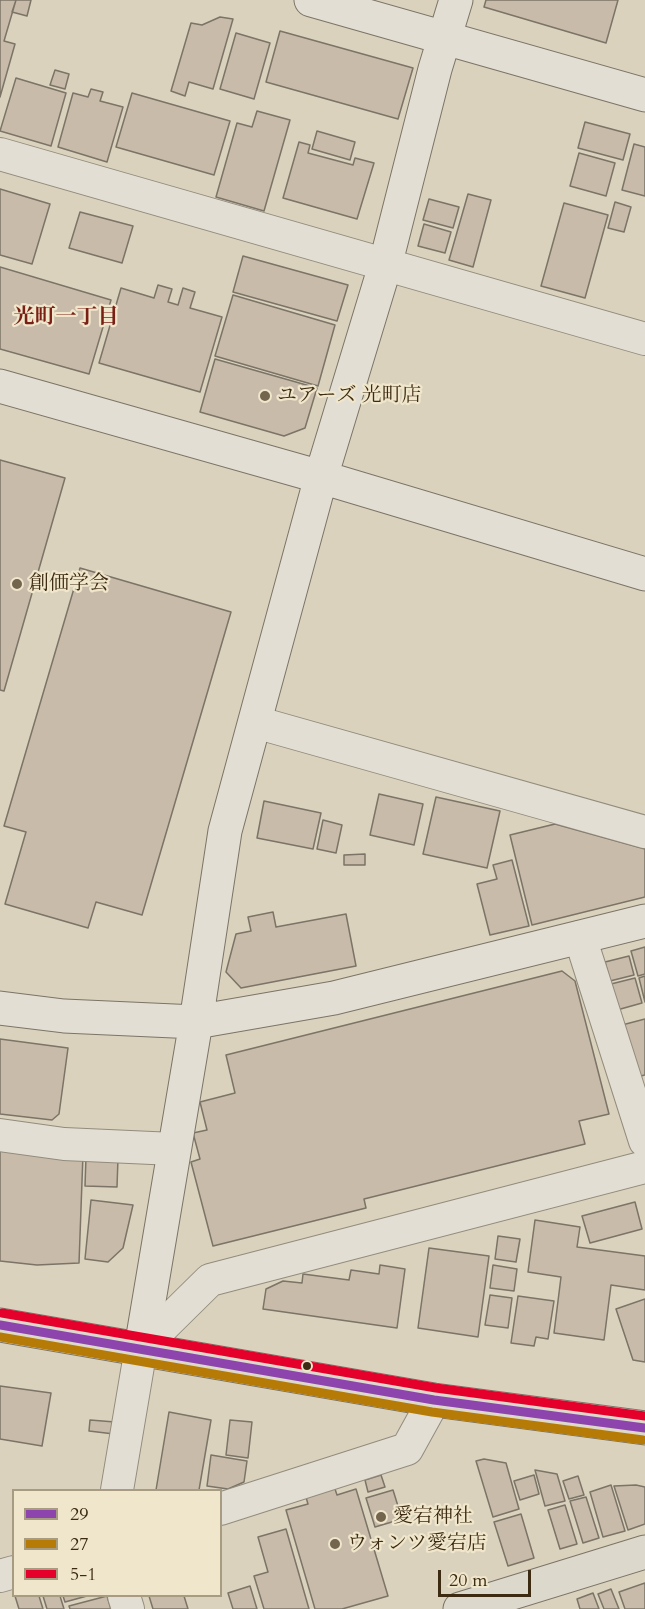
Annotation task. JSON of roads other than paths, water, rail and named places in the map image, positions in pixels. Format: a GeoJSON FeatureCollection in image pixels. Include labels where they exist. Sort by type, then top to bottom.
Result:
{"type":"FeatureCollection","features":[{"type":"Feature","properties":{"kind":"main road"},"geometry":{"type":"LineString","coordinates":[[0,1325],[434,1400],[645,1428]]}},
{"type":"Feature","properties":{"kind":"main road"},"geometry":{"type":"LineString","coordinates":[[460,1609],[645,1552]]}},
{"type":"Feature","properties":{"kind":"street"},"geometry":{"type":"LineString","coordinates":[[311,0],[645,95]]}},
{"type":"Feature","properties":{"kind":"street"},"geometry":{"type":"LineString","coordinates":[[117,1489],[196,1022],[225,831],[321,477],[385,266],[456,0]]}},
{"type":"Feature","properties":{"kind":"street"},"geometry":{"type":"LineString","coordinates":[[0,154],[645,339]]}},
{"type":"Feature","properties":{"kind":"street"},"geometry":{"type":"LineString","coordinates":[[0,386],[321,477],[645,574]]}},
{"type":"Feature","properties":{"kind":"street"},"geometry":{"type":"LineString","coordinates":[[255,722],[645,832]]}},
{"type":"Feature","properties":{"kind":"street"},"geometry":{"type":"LineString","coordinates":[[0,1008],[64,1016],[196,1022],[334,998],[645,921]]}},
{"type":"Feature","properties":{"kind":"street"},"geometry":{"type":"LineString","coordinates":[[580,937],[645,1141]]}},
{"type":"Feature","properties":{"kind":"street"},"geometry":{"type":"LineString","coordinates":[[0,1135],[64,1144],[174,1149]]}},
{"type":"Feature","properties":{"kind":"street"},"geometry":{"type":"LineString","coordinates":[[141,1348],[210,1280],[645,1167]]}},
{"type":"Feature","properties":{"kind":"street"},"geometry":{"type":"LineString","coordinates":[[222,1508],[407,1449],[434,1400]]}},
{"type":"Feature","properties":{"kind":"place","name":"ユアーズ 光町店"},"geometry":{"type":"Point","coordinates":[265,396]}},
{"type":"Feature","properties":{"kind":"place","name":"創価学会"},"geometry":{"type":"Point","coordinates":[17,584]}},
{"type":"Feature","properties":{"kind":"place","name":"愛宕神社"},"geometry":{"type":"Point","coordinates":[381,1517]}},
{"type":"Feature","properties":{"kind":"place","name":"ウォンツ愛宕店"},"geometry":{"type":"Point","coordinates":[335,1544]}},
{"type":"Feature","properties":{"kind":"district","name":"光町一丁目"},"geometry":{"type":"Point","coordinates":[66,318]}}]}
